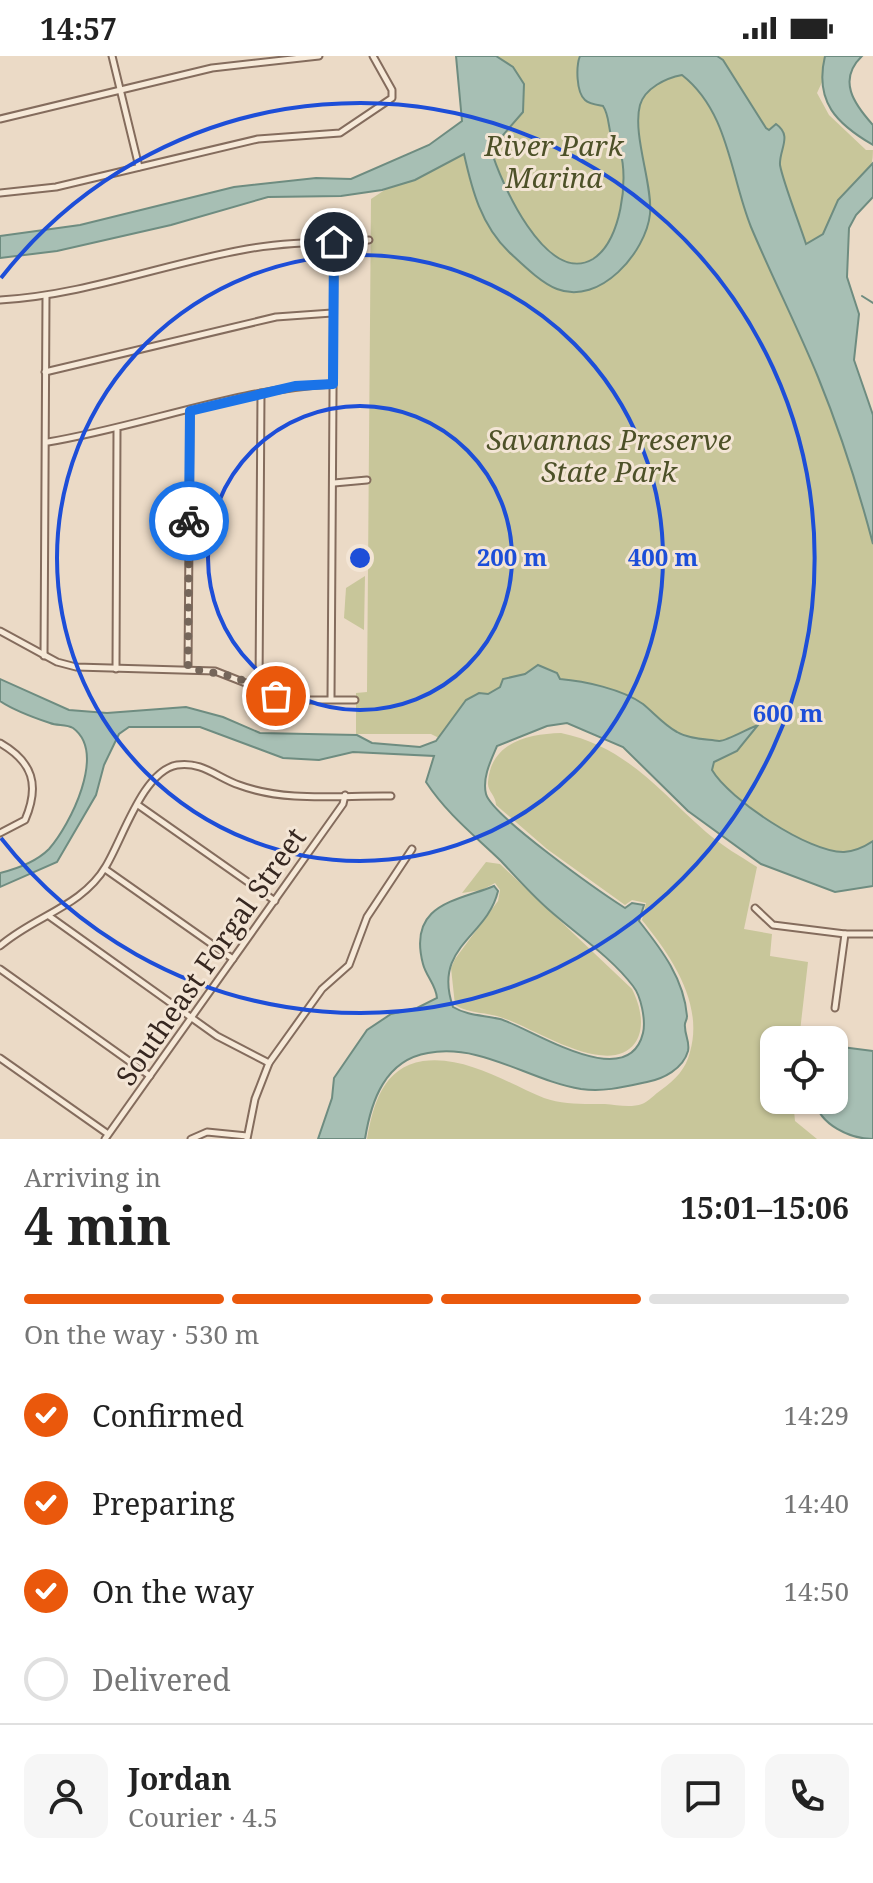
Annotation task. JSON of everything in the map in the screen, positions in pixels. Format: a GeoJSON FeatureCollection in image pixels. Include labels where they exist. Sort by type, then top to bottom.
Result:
{"type":"FeatureCollection","features":[{"type":"Feature","properties":{"kind":"street"},"geometry":{"type":"LineString","coordinates":[[112,56],[139,167]]}},
{"type":"Feature","properties":{"kind":"street"},"geometry":{"type":"LineString","coordinates":[[0,119],[212,68],[319,56]]}},
{"type":"Feature","properties":{"kind":"street"},"geometry":{"type":"LineString","coordinates":[[0,193],[56,187],[258,139],[340,133],[392,98],[392,90],[373,56]]}},
{"type":"Feature","properties":{"kind":"street"},"geometry":{"type":"LineString","coordinates":[[0,300],[46,297],[244,250],[293,242],[369,240]]}},
{"type":"Feature","properties":{"kind":"street"},"geometry":{"type":"LineString","coordinates":[[331,699],[334,242]]}},
{"type":"Feature","properties":{"kind":"street"},"geometry":{"type":"LineString","coordinates":[[44,656],[48,442],[46,297]]}},
{"type":"Feature","properties":{"kind":"street"},"geometry":{"type":"LineString","coordinates":[[45,372],[276,317],[332,313]]}},
{"type":"Feature","properties":{"kind":"street"},"geometry":{"type":"LineString","coordinates":[[48,442],[117,430],[261,393],[333,384]]}},
{"type":"Feature","properties":{"kind":"street"},"geometry":{"type":"LineString","coordinates":[[259,688],[261,393]]}},
{"type":"Feature","properties":{"kind":"street"},"geometry":{"type":"LineString","coordinates":[[188,668],[190,411]]}},
{"type":"Feature","properties":{"kind":"street"},"geometry":{"type":"LineString","coordinates":[[116,669],[117,430]]}},
{"type":"Feature","properties":{"kind":"street"},"geometry":{"type":"LineString","coordinates":[[334,483],[367,480]]}},
{"type":"Feature","properties":{"kind":"street"},"geometry":{"type":"LineString","coordinates":[[0,631],[44,656],[76,667],[215,671],[289,700],[355,700]]}},
{"type":"Feature","properties":{"kind":"street"},"geometry":{"type":"LineString","coordinates":[[0,743],[24,760],[34,786],[25,820],[0,833]]}},
{"type":"Feature","properties":{"kind":"street"},"geometry":{"type":"LineString","coordinates":[[0,946],[74,901],[105,869],[150,781],[163,770],[190,764],[259,792],[391,796]]}},
{"type":"Feature","properties":{"kind":"street","name":"Southeast Forgal Street"},"geometry":{"type":"LineString","coordinates":[[107,1136],[275,901],[345,795]]}},
{"type":"Feature","properties":{"kind":"street"},"geometry":{"type":"LineString","coordinates":[[138,805],[275,901]]}},
{"type":"Feature","properties":{"kind":"street"},"geometry":{"type":"LineString","coordinates":[[191,1139],[207,1132],[247,1138],[269,1063],[322,989],[349,965],[367,917],[412,849]]}},
{"type":"Feature","properties":{"kind":"street"},"geometry":{"type":"LineString","coordinates":[[105,869],[233,959]]}},
{"type":"Feature","properties":{"kind":"street"},"geometry":{"type":"LineString","coordinates":[[755,908],[773,925],[845,934],[873,934]]}},
{"type":"Feature","properties":{"kind":"street"},"geometry":{"type":"LineString","coordinates":[[49,916],[191,1018],[269,1063]]}},
{"type":"Feature","properties":{"kind":"street"},"geometry":{"type":"LineString","coordinates":[[835,1008],[845,934]]}},
{"type":"Feature","properties":{"kind":"street"},"geometry":{"type":"LineString","coordinates":[[0,969],[150,1076]]}},
{"type":"Feature","properties":{"kind":"street"},"geometry":{"type":"LineString","coordinates":[[0,1058],[107,1136]]}},
{"type":"Feature","properties":{"kind":"green space","name":"Savannas Preserve State Park"},"geometry":{"type":"Polygon","coordinates":[[[477,56],[834,56],[817,93],[829,115],[866,150],[873,150],[872,165],[853,208],[832,233],[807,252],[873,467],[873,857],[832,866],[560,692],[453,745],[431,734],[356,734],[356,693],[367,692],[371,199],[485,124],[477,56]]]}},
{"type":"Feature","properties":{"kind":"green space"},"geometry":{"type":"Polygon","coordinates":[[[365,576],[364,630],[344,618],[346,588],[365,576]]]}},
{"type":"Feature","properties":{"kind":"green space"},"geometry":{"type":"Polygon","coordinates":[[[561,733],[605,748],[640,772],[712,837],[757,867],[744,929],[772,934],[770,956],[808,962],[801,1026],[760,1026],[760,1114],[794,1114],[795,1121],[817,1139],[367,1139],[377,1101],[389,1079],[409,1065],[423,1061],[439,1060],[470,1066],[552,1100],[628,1106],[647,1102],[686,1064],[693,1034],[689,998],[674,965],[642,920],[646,903],[632,900],[625,905],[547,849],[496,805],[488,782],[496,758],[513,743],[536,735],[561,733]]]}},
{"type":"Feature","properties":{"kind":"green space"},"geometry":{"type":"Polygon","coordinates":[[[486,862],[500,864],[632,989],[641,1023],[635,1043],[623,1053],[608,1056],[590,1054],[503,1018],[455,1005],[451,968],[498,901],[500,890],[495,883],[482,890],[462,893],[486,862]]]}},
{"type":"Feature","properties":{"kind":"shaded area"},"geometry":{"type":"Polygon","coordinates":[[[456,56],[496,56],[513,67],[524,84],[523,112],[491,149],[504,183],[527,226],[558,258],[575,264],[593,259],[610,238],[620,209],[624,177],[620,151],[611,135],[605,109],[587,101],[580,91],[577,72],[580,56],[717,56],[723,60],[766,128],[769,130],[776,124],[784,133],[780,165],[806,244],[823,234],[838,200],[873,163],[873,197],[856,215],[849,228],[847,277],[859,314],[854,360],[873,415],[873,544],[834,418],[751,227],[719,126],[698,90],[682,75],[657,85],[646,94],[640,105],[640,145],[650,202],[647,229],[630,259],[618,272],[589,290],[573,292],[551,286],[499,242],[474,194],[464,154],[415,180],[382,190],[341,196],[268,197],[171,225],[57,251],[0,258],[0,236],[80,225],[234,187],[316,178],[351,179],[429,145],[462,121],[456,56]]]}},
{"type":"Feature","properties":{"kind":"shaded area"},"geometry":{"type":"Polygon","coordinates":[[[825,56],[862,56],[850,74],[849,83],[860,109],[873,125],[873,145],[849,129],[831,110],[823,86],[825,56]]]}},
{"type":"Feature","properties":{"kind":"shaded area"},"geometry":{"type":"Polygon","coordinates":[[[538,665],[557,673],[560,679],[625,694],[643,704],[672,729],[687,736],[722,741],[758,725],[737,751],[714,762],[712,770],[721,782],[752,809],[811,844],[844,852],[873,841],[873,886],[835,892],[761,864],[688,811],[623,747],[567,723],[547,726],[497,746],[485,782],[486,794],[493,805],[548,853],[625,908],[632,903],[644,905],[639,921],[677,977],[687,1016],[688,1048],[685,1057],[677,1068],[659,1078],[614,1088],[581,1089],[468,1053],[428,1053],[413,1057],[391,1073],[376,1097],[365,1139],[318,1139],[332,1098],[334,1078],[367,1030],[391,1014],[417,1008],[437,998],[423,964],[420,944],[422,928],[429,916],[451,901],[494,886],[498,891],[492,907],[455,956],[450,970],[448,986],[453,1007],[470,1014],[500,1019],[555,1044],[599,1058],[619,1058],[634,1051],[643,1033],[640,1002],[636,990],[624,975],[542,903],[434,794],[426,782],[434,756],[353,752],[319,760],[283,758],[200,727],[129,727],[119,734],[104,765],[96,795],[57,862],[0,887],[0,873],[39,857],[57,838],[82,789],[87,754],[83,739],[73,728],[53,724],[0,701],[0,679],[69,710],[107,713],[186,707],[223,717],[260,733],[357,735],[372,743],[420,747],[436,741],[466,700],[479,693],[488,694],[500,687],[503,679],[525,674],[538,665]]]}},
{"type":"Feature","properties":{"kind":"shaded area"},"geometry":{"type":"Polygon","coordinates":[[[848,1048],[873,1051],[873,1139],[846,1133],[821,1114],[848,1114],[848,1048]]]}},
{"type":"Feature","properties":{"kind":"waterway"},"geometry":{"type":"LineString","coordinates":[[862,296],[873,303]]}},
{"type":"Feature","properties":{"kind":"way so far"},"geometry":{"type":"LineString","coordinates":[[189,521],[188,668],[235,677],[276,696]]}},
{"type":"Feature","properties":{"kind":"route"},"geometry":{"type":"LineString","coordinates":[[189,521],[190,411],[295,386],[333,384],[334,242]]}},
{"type":"Feature","properties":{"kind":"park label","name":"River Park Marina"},"geometry":{"type":"Point","coordinates":[554,161]}}]}
